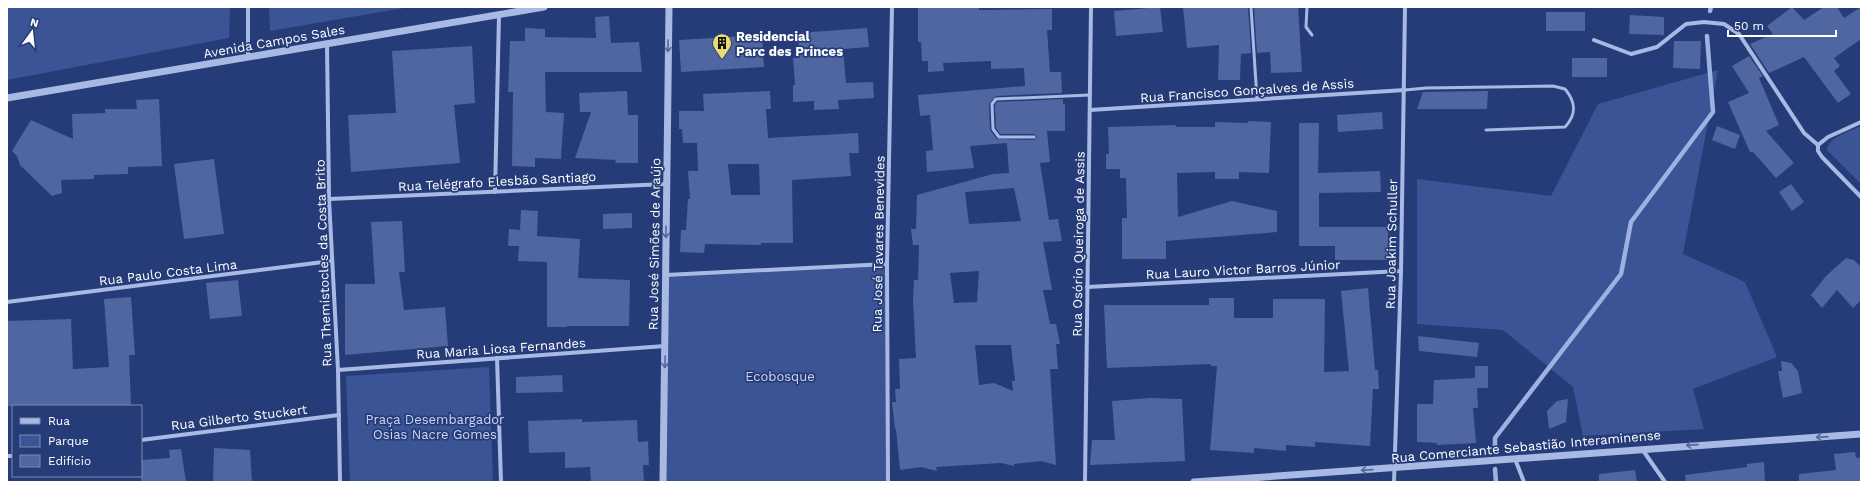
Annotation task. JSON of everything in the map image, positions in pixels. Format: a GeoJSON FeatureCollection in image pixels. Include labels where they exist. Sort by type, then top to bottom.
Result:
{"type":"FeatureCollection","features":[{"type":"Feature","properties":{"kind":"street"},"geometry":{"type":"LineString","coordinates":[[248,7],[248,58]]}},
{"type":"Feature","properties":{"kind":"street","name":"Avenida Campos Sales"},"geometry":{"type":"LineString","coordinates":[[7,98],[544,7]]}},
{"type":"Feature","properties":{"kind":"street","name":"Rua José Simões de Araújo"},"geometry":{"type":"LineString","coordinates":[[663,482],[669,7]]}},
{"type":"Feature","properties":{"kind":"street","name":"Rua José Tavares Benevides"},"geometry":{"type":"LineString","coordinates":[[888,482],[887,264],[892,7]]}},
{"type":"Feature","properties":{"kind":"street","name":"Rua Osório Queiroga de Assis"},"geometry":{"type":"LineString","coordinates":[[1085,482],[1086,287],[1091,7]]}},
{"type":"Feature","properties":{"kind":"street","name":"Rua Joakim Schuller"},"geometry":{"type":"LineString","coordinates":[[1394,482],[1401,271],[1405,90],[1405,7]]}},
{"type":"Feature","properties":{"kind":"street"},"geometry":{"type":"LineString","coordinates":[[495,192],[499,15]]}},
{"type":"Feature","properties":{"kind":"street"},"geometry":{"type":"LineString","coordinates":[[1594,40],[1631,54],[1657,46],[1686,24],[1704,22],[1724,24],[1739,34],[1804,133],[1818,145]]}},
{"type":"Feature","properties":{"kind":"street","name":"Rua Themístocles da Costa Brito"},"geometry":{"type":"LineString","coordinates":[[327,44],[331,261],[338,370],[340,482]]}},
{"type":"Feature","properties":{"kind":"street","name":"Rua Francisco Gonçalves de Assis"},"geometry":{"type":"LineString","coordinates":[[1090,110],[1405,90]]}},
{"type":"Feature","properties":{"kind":"street"},"geometry":{"type":"LineString","coordinates":[[1861,122],[1828,136],[1818,145],[1818,151],[1822,157],[1861,197]]}},
{"type":"Feature","properties":{"kind":"street","name":"Rua Telégrafo Elesbão Santiago"},"geometry":{"type":"LineString","coordinates":[[330,199],[666,184]]}},
{"type":"Feature","properties":{"kind":"street","name":"Rua Paulo Costa Lima"},"geometry":{"type":"LineString","coordinates":[[7,302],[331,261]]}},
{"type":"Feature","properties":{"kind":"street"},"geometry":{"type":"LineString","coordinates":[[666,275],[887,264]]}},
{"type":"Feature","properties":{"kind":"street","name":"Rua Lauro Victor Barros Júnior"},"geometry":{"type":"LineString","coordinates":[[1086,287],[1401,271]]}},
{"type":"Feature","properties":{"kind":"street","name":"Rua Maria Liosa Fernandes"},"geometry":{"type":"LineString","coordinates":[[338,370],[665,346]]}},
{"type":"Feature","properties":{"kind":"street"},"geometry":{"type":"LineString","coordinates":[[497,358],[501,482]]}},
{"type":"Feature","properties":{"kind":"street","name":"Rua Gilberto Stuckert"},"geometry":{"type":"LineString","coordinates":[[142,440],[339,415]]}},
{"type":"Feature","properties":{"kind":"street","name":"Rua Comerciante Sebastião Interaminense"},"geometry":{"type":"LineString","coordinates":[[1194,482],[1861,434]]}},
{"type":"Feature","properties":{"kind":"street"},"geometry":{"type":"LineString","coordinates":[[1642,449],[1665,482]]}},
{"type":"Feature","properties":{"kind":"street"},"geometry":{"type":"LineString","coordinates":[[1515,458],[1524,482]]}},
{"type":"Feature","properties":{"kind":"lane"},"geometry":{"type":"LineString","coordinates":[[1251,7],[1257,99]]}},
{"type":"Feature","properties":{"kind":"lane"},"geometry":{"type":"LineString","coordinates":[[1307,7],[1306,27],[1312,35]]}},
{"type":"Feature","properties":{"kind":"lane"},"geometry":{"type":"LineString","coordinates":[[1405,90],[1426,88],[1553,86],[1565,88],[1572,97],[1575,108],[1570,122],[1565,128],[1486,130]]}},
{"type":"Feature","properties":{"kind":"lane"},"geometry":{"type":"LineString","coordinates":[[1034,137],[1000,137],[993,129],[992,104],[996,99],[1090,95]]}},
{"type":"Feature","properties":{"kind":"green space"},"geometry":{"type":"Polygon","coordinates":[[[7,7],[230,7],[229,38],[7,80],[7,7]]]}},
{"type":"Feature","properties":{"kind":"green space"},"geometry":{"type":"Polygon","coordinates":[[[269,7],[410,7],[270,31],[269,7]]]}},
{"type":"Feature","properties":{"kind":"green space"},"geometry":{"type":"Polygon","coordinates":[[[1718,70],[1683,254],[1745,282],[1777,357],[1693,389],[1704,429],[1583,436],[1573,387],[1503,330],[1417,324],[1417,179],[1551,196],[1598,104],[1718,70]]]}},
{"type":"Feature","properties":{"kind":"green space"},"geometry":{"type":"Polygon","coordinates":[[[1861,126],[1861,184],[1827,150],[1831,141],[1846,132],[1861,126]]]}},
{"type":"Feature","properties":{"kind":"green space","name":"Ecobosque"},"geometry":{"type":"Polygon","coordinates":[[[887,264],[888,482],[663,482],[666,275],[887,264]]]}},
{"type":"Feature","properties":{"kind":"green space","name":"Praça Desembargador Osias Nacre Gomes"},"geometry":{"type":"Polygon","coordinates":[[[489,367],[493,482],[350,482],[346,376],[489,367]]]}},
{"type":"Feature","properties":{"kind":"building"},"geometry":{"type":"Polygon","coordinates":[[[918,7],[979,7],[979,10],[1052,9],[1052,30],[1047,30],[1050,72],[1061,72],[1062,93],[996,96],[989,104],[990,130],[997,139],[1034,140],[1037,137],[1034,134],[1000,134],[996,128],[995,105],[997,102],[1063,99],[1063,104],[1065,104],[1065,131],[1047,131],[1050,162],[1040,163],[1049,220],[1058,219],[1062,241],[1043,242],[1052,290],[1043,290],[1050,324],[1056,324],[1060,344],[1056,344],[1058,369],[1050,369],[1056,465],[1041,461],[1014,464],[1014,466],[1001,463],[936,467],[937,471],[921,467],[900,470],[892,402],[896,402],[895,389],[900,389],[899,359],[916,358],[913,300],[914,280],[918,280],[919,245],[913,245],[911,229],[916,229],[917,195],[993,174],[1009,173],[1007,143],[970,146],[974,168],[927,172],[926,151],[933,150],[930,115],[920,116],[918,95],[1025,86],[1024,68],[991,69],[991,61],[943,63],[944,71],[928,72],[928,61],[922,61],[921,42],[918,42],[918,7]],[[1014,188],[965,192],[969,224],[1021,221],[1014,188]],[[979,271],[950,273],[954,303],[977,302],[979,271]],[[975,345],[979,385],[994,383],[1013,391],[1012,381],[1015,381],[1011,345],[975,345]]]}},
{"type":"Feature","properties":{"kind":"building"},"geometry":{"type":"Polygon","coordinates":[[[1160,7],[1163,32],[1116,36],[1114,11],[1160,7]]]}},
{"type":"Feature","properties":{"kind":"building"},"geometry":{"type":"Polygon","coordinates":[[[1183,7],[1248,7],[1251,53],[1241,54],[1240,80],[1218,80],[1219,45],[1187,48],[1183,7]]]}},
{"type":"Feature","properties":{"kind":"building"},"geometry":{"type":"Polygon","coordinates":[[[1254,7],[1298,7],[1302,72],[1271,73],[1270,52],[1257,53],[1254,7]]]}},
{"type":"Feature","properties":{"kind":"building"},"geometry":{"type":"Polygon","coordinates":[[[1792,7],[1804,20],[1824,7],[1837,7],[1844,18],[1861,7],[1861,39],[1834,58],[1840,66],[1834,71],[1851,94],[1838,103],[1804,57],[1769,73],[1750,44],[1773,34],[1767,26],[1792,7]]]}},
{"type":"Feature","properties":{"kind":"building"},"geometry":{"type":"Polygon","coordinates":[[[1546,12],[1585,12],[1585,31],[1546,31],[1546,12]]]}},
{"type":"Feature","properties":{"kind":"building"},"geometry":{"type":"Polygon","coordinates":[[[1630,15],[1664,17],[1664,35],[1629,34],[1630,15]]]}},
{"type":"Feature","properties":{"kind":"building"},"geometry":{"type":"Polygon","coordinates":[[[609,16],[611,43],[639,42],[642,72],[545,72],[546,112],[564,113],[561,159],[535,158],[535,167],[512,166],[513,92],[508,92],[510,41],[525,41],[525,28],[545,29],[545,37],[596,38],[595,17],[609,16]]]}},
{"type":"Feature","properties":{"kind":"building"},"geometry":{"type":"Polygon","coordinates":[[[867,28],[869,47],[843,49],[846,83],[873,82],[874,98],[838,100],[839,109],[814,110],[814,101],[793,102],[793,85],[795,85],[793,58],[799,58],[798,33],[867,28]]]}},
{"type":"Feature","properties":{"kind":"building","name":"Residencial Parc des Princes"},"geometry":{"type":"Polygon","coordinates":[[[762,35],[764,67],[681,72],[679,40],[762,35]]]}},
{"type":"Feature","properties":{"kind":"building"},"geometry":{"type":"Polygon","coordinates":[[[1674,41],[1701,41],[1700,69],[1673,68],[1674,41]]]}},
{"type":"Feature","properties":{"kind":"building"},"geometry":{"type":"Polygon","coordinates":[[[472,46],[475,103],[454,105],[460,163],[351,172],[348,115],[396,113],[392,51],[472,46]]]}},
{"type":"Feature","properties":{"kind":"building"},"geometry":{"type":"Polygon","coordinates":[[[1749,56],[1763,76],[1759,78],[1779,125],[1766,131],[1794,163],[1776,178],[1753,152],[1750,152],[1728,102],[1749,93],[1732,66],[1749,56]]]}},
{"type":"Feature","properties":{"kind":"building"},"geometry":{"type":"Polygon","coordinates":[[[1572,58],[1607,58],[1607,77],[1572,77],[1572,58]]]}},
{"type":"Feature","properties":{"kind":"building"},"geometry":{"type":"Polygon","coordinates":[[[627,91],[628,115],[638,115],[638,163],[615,163],[616,160],[575,158],[591,112],[580,112],[579,93],[627,91]]]}},
{"type":"Feature","properties":{"kind":"building"},"geometry":{"type":"Polygon","coordinates":[[[770,91],[771,109],[766,109],[768,138],[858,133],[859,153],[849,153],[851,176],[792,180],[793,243],[761,243],[761,245],[705,244],[704,253],[680,252],[681,230],[686,230],[688,199],[690,199],[688,171],[698,171],[698,169],[697,143],[683,143],[682,129],[679,129],[679,111],[704,111],[703,94],[770,91]],[[728,164],[731,195],[760,195],[759,164],[728,164]]]}},
{"type":"Feature","properties":{"kind":"building"},"geometry":{"type":"Polygon","coordinates":[[[1488,91],[1487,109],[1417,109],[1423,92],[1488,91]]]}},
{"type":"Feature","properties":{"kind":"building"},"geometry":{"type":"Polygon","coordinates":[[[159,99],[162,166],[128,167],[128,174],[94,175],[94,179],[61,180],[62,193],[52,196],[20,165],[17,156],[12,151],[31,120],[73,139],[72,114],[105,113],[105,109],[137,109],[136,100],[159,99]]]}},
{"type":"Feature","properties":{"kind":"building"},"geometry":{"type":"Polygon","coordinates":[[[1382,112],[1383,129],[1338,132],[1337,115],[1382,112]]]}},
{"type":"Feature","properties":{"kind":"building"},"geometry":{"type":"Polygon","coordinates":[[[1248,121],[1271,122],[1269,173],[1239,172],[1239,179],[1215,179],[1215,172],[1177,173],[1178,217],[1232,201],[1277,211],[1277,232],[1166,241],[1166,259],[1122,259],[1122,218],[1127,218],[1126,178],[1120,178],[1120,169],[1106,169],[1106,154],[1109,154],[1108,127],[1176,125],[1176,127],[1215,127],[1215,122],[1248,123],[1248,121]]]}},
{"type":"Feature","properties":{"kind":"building"},"geometry":{"type":"Polygon","coordinates":[[[1299,123],[1319,123],[1318,173],[1380,171],[1381,192],[1319,193],[1319,227],[1388,227],[1388,260],[1335,260],[1335,246],[1299,246],[1299,123]]]}},
{"type":"Feature","properties":{"kind":"building"},"geometry":{"type":"Polygon","coordinates":[[[1717,126],[1740,135],[1735,149],[1712,140],[1717,126]]]}},
{"type":"Feature","properties":{"kind":"building"},"geometry":{"type":"Polygon","coordinates":[[[214,159],[224,234],[184,239],[174,164],[214,159]]]}},
{"type":"Feature","properties":{"kind":"building"},"geometry":{"type":"Polygon","coordinates":[[[1791,184],[1804,202],[1792,211],[1779,192],[1791,184]]]}},
{"type":"Feature","properties":{"kind":"building"},"geometry":{"type":"Polygon","coordinates":[[[521,210],[538,211],[537,236],[580,239],[578,278],[630,280],[629,326],[547,327],[547,262],[518,261],[519,246],[508,246],[509,229],[520,230],[521,210]]]}},
{"type":"Feature","properties":{"kind":"building"},"geometry":{"type":"Polygon","coordinates":[[[632,213],[632,228],[603,229],[603,214],[632,213]]]}},
{"type":"Feature","properties":{"kind":"building"},"geometry":{"type":"Polygon","coordinates":[[[402,221],[405,272],[399,272],[404,310],[445,307],[448,346],[345,355],[345,284],[375,284],[371,222],[402,221]]]}},
{"type":"Feature","properties":{"kind":"building"},"geometry":{"type":"Polygon","coordinates":[[[1846,258],[1854,260],[1861,267],[1861,300],[1853,308],[1837,290],[1822,308],[1811,295],[1826,276],[1846,258]]]}},
{"type":"Feature","properties":{"kind":"building"},"geometry":{"type":"Polygon","coordinates":[[[238,280],[242,316],[210,319],[206,283],[238,280]]]}},
{"type":"Feature","properties":{"kind":"building"},"geometry":{"type":"Polygon","coordinates":[[[1368,288],[1375,370],[1378,370],[1379,389],[1373,389],[1370,446],[1315,442],[1315,447],[1286,445],[1286,451],[1254,448],[1254,453],[1210,450],[1217,366],[1211,366],[1211,364],[1107,368],[1104,305],[1209,305],[1209,298],[1234,298],[1234,318],[1273,318],[1273,299],[1325,299],[1324,372],[1349,371],[1341,291],[1368,288]]]}},
{"type":"Feature","properties":{"kind":"building"},"geometry":{"type":"Polygon","coordinates":[[[131,297],[135,355],[129,355],[131,405],[7,406],[7,321],[71,319],[73,369],[109,367],[104,299],[131,297]]]}},
{"type":"Feature","properties":{"kind":"building"},"geometry":{"type":"Polygon","coordinates":[[[1418,336],[1479,343],[1477,357],[1419,351],[1418,336]]]}},
{"type":"Feature","properties":{"kind":"building"},"geometry":{"type":"Polygon","coordinates":[[[1781,361],[1791,363],[1798,371],[1802,393],[1783,398],[1778,371],[1782,371],[1781,361]]]}},
{"type":"Feature","properties":{"kind":"building"},"geometry":{"type":"Polygon","coordinates":[[[1475,366],[1488,366],[1488,388],[1477,388],[1478,408],[1473,408],[1476,443],[1437,445],[1437,443],[1417,442],[1417,404],[1433,404],[1434,380],[1475,378],[1475,366]]]}},
{"type":"Feature","properties":{"kind":"building"},"geometry":{"type":"Polygon","coordinates":[[[562,375],[563,392],[516,393],[516,377],[562,375]]]}},
{"type":"Feature","properties":{"kind":"building"},"geometry":{"type":"Polygon","coordinates":[[[1150,398],[1182,399],[1185,461],[1090,465],[1092,440],[1115,440],[1112,401],[1150,398]]]}},
{"type":"Feature","properties":{"kind":"building"},"geometry":{"type":"Polygon","coordinates":[[[1568,399],[1566,422],[1549,429],[1547,411],[1557,401],[1568,399]]]}},
{"type":"Feature","properties":{"kind":"building"},"geometry":{"type":"Polygon","coordinates":[[[582,419],[582,422],[637,420],[638,442],[648,441],[649,465],[643,465],[644,482],[591,482],[590,467],[565,468],[565,452],[529,453],[528,421],[582,419]]]}},
{"type":"Feature","properties":{"kind":"building"},"geometry":{"type":"Polygon","coordinates":[[[214,448],[250,450],[252,482],[213,482],[214,448]]]}},
{"type":"Feature","properties":{"kind":"building"},"geometry":{"type":"Polygon","coordinates":[[[181,449],[186,482],[141,482],[142,460],[170,458],[169,450],[181,449]]]}},
{"type":"Feature","properties":{"kind":"building"},"geometry":{"type":"Polygon","coordinates":[[[1855,452],[1856,458],[1861,457],[1861,482],[1799,482],[1799,474],[1836,470],[1834,454],[1855,452]]]}},
{"type":"Feature","properties":{"kind":"building"},"geometry":{"type":"Polygon","coordinates":[[[1764,462],[1765,482],[1686,482],[1685,475],[1747,467],[1747,464],[1764,462]]]}},
{"type":"Feature","properties":{"kind":"building"},"geometry":{"type":"Polygon","coordinates":[[[1635,470],[1637,482],[1599,482],[1599,474],[1635,470]]]}},
{"type":"Feature","properties":{"kind":"waterway"},"geometry":{"type":"LineString","coordinates":[[1710,11],[1711,7]]}},
{"type":"Feature","properties":{"kind":"waterway"},"geometry":{"type":"LineString","coordinates":[[1495,451],[1495,438],[1621,274],[1631,222],[1713,112],[1707,36]]}},
{"type":"Feature","properties":{"kind":"waterway"},"geometry":{"type":"LineString","coordinates":[[1495,469],[1496,482]]}},
{"type":"Feature","properties":{"kind":"place","name":"Residencial Parc des Princes"},"geometry":{"type":"Point","coordinates":[722,60]}}]}
